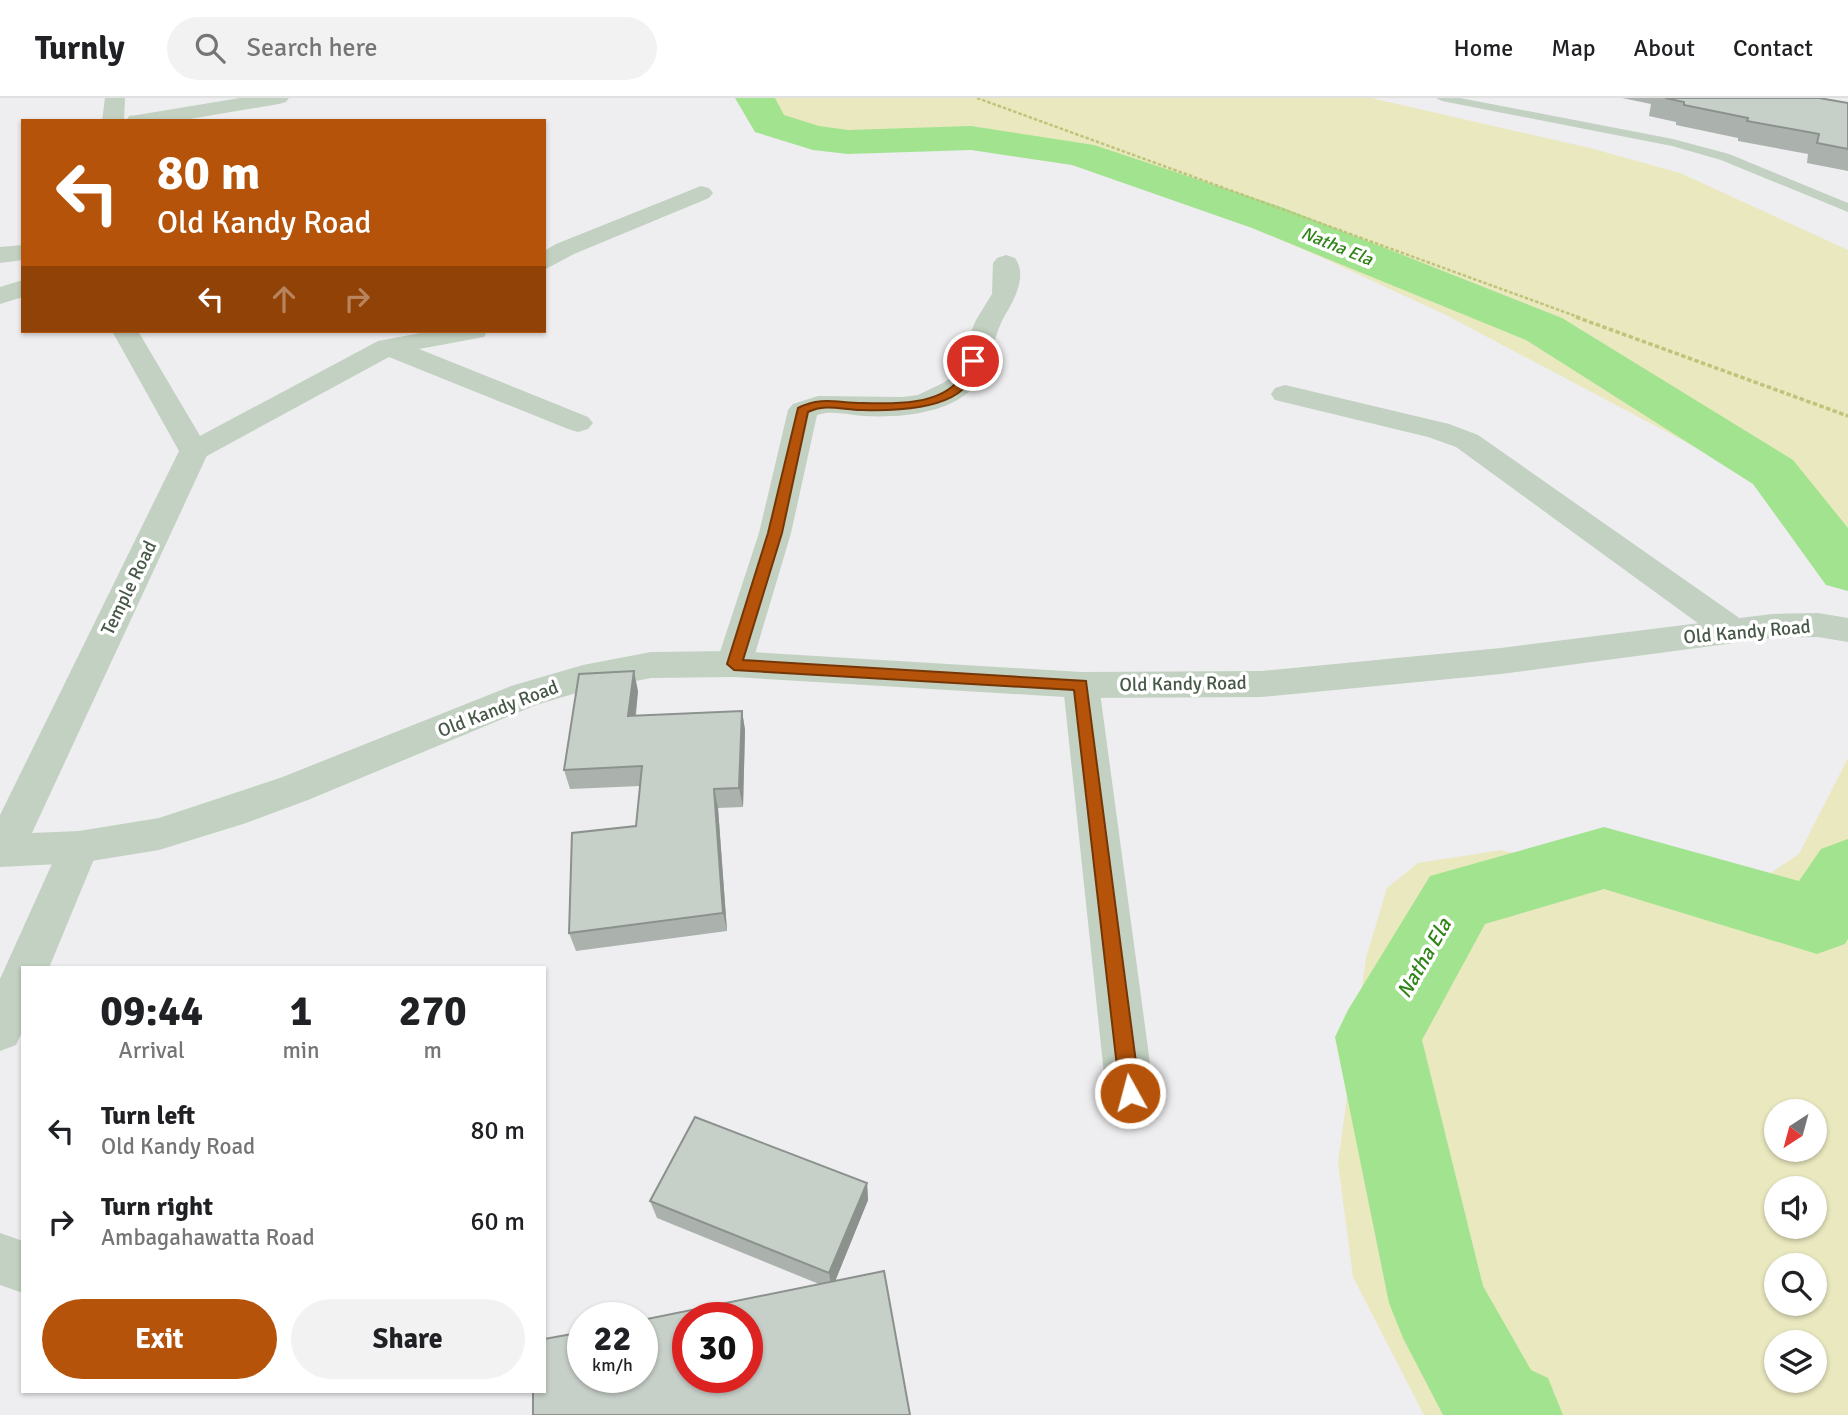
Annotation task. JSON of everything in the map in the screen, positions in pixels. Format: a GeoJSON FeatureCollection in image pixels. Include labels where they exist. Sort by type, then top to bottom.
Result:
{"type":"FeatureCollection","features":[{"type":"Feature","properties":{"kind":"street"},"geometry":{"type":"LineString","coordinates":[[113,119],[116,98]]}},
{"type":"Feature","properties":{"kind":"street"},"geometry":{"type":"LineString","coordinates":[[149,119],[279,98]]}},
{"type":"Feature","properties":{"kind":"street"},"geometry":{"type":"LineString","coordinates":[[546,260],[565,248],[701,193]]}},
{"type":"Feature","properties":{"kind":"street"},"geometry":{"type":"LineString","coordinates":[[0,255],[21,252]]}},
{"type":"Feature","properties":{"kind":"street"},"geometry":{"type":"LineString","coordinates":[[734,664],[775,533],[803,410],[815,404],[827,403],[862,407],[926,403],[958,387],[964,381],[989,320],[1005,295],[1006,263]]}},
{"type":"Feature","properties":{"kind":"street"},"geometry":{"type":"LineString","coordinates":[[0,296],[21,290]]}},
{"type":"Feature","properties":{"kind":"street"},"geometry":{"type":"LineString","coordinates":[[126,333],[194,451],[387,347],[463,333]]}},
{"type":"Feature","properties":{"kind":"street"},"geometry":{"type":"LineString","coordinates":[[387,347],[578,423]]}},
{"type":"Feature","properties":{"kind":"street"},"geometry":{"type":"LineString","coordinates":[[1285,394],[1438,429],[1468,441],[1733,631]]}},
{"type":"Feature","properties":{"kind":"street","name":"Temple Road"},"geometry":{"type":"LineString","coordinates":[[2,851],[194,451]]}},
{"type":"Feature","properties":{"kind":"street","name":"Old Kandy Road"},"geometry":{"type":"LineString","coordinates":[[2,851],[79,847],[159,834],[229,813],[380,756],[524,695],[583,678],[651,665],[734,664],[1081,685],[1261,684],[1390,673],[1772,626],[1833,628]]}},
{"type":"Feature","properties":{"kind":"street"},"geometry":{"type":"LineString","coordinates":[[1081,685],[1130,1093]]}},
{"type":"Feature","properties":{"kind":"street"},"geometry":{"type":"LineString","coordinates":[[28,966],[79,847]]}},
{"type":"Feature","properties":{"kind":"street"},"geometry":{"type":"LineString","coordinates":[[0,1030],[21,982]]}},
{"type":"Feature","properties":{"kind":"street"},"geometry":{"type":"LineString","coordinates":[[0,1259],[21,1266]]}},
{"type":"Feature","properties":{"kind":"lane"},"geometry":{"type":"LineString","coordinates":[[1442,98],[1725,157],[1848,208]]}},
{"type":"Feature","properties":{"kind":"path"},"geometry":{"type":"LineString","coordinates":[[977,98],[1848,416]]}},
{"type":"Feature","properties":{"kind":"shaded area"},"geometry":{"type":"Polygon","coordinates":[[[737,98],[1371,98],[1590,148],[1680,173],[1848,250],[1848,528],[1446,315],[1192,202],[1048,153],[971,138],[871,142],[813,138],[769,123],[737,98]]]}},
{"type":"Feature","properties":{"kind":"shaded area"},"geometry":{"type":"Polygon","coordinates":[[[1848,758],[1848,1415],[1424,1415],[1353,1277],[1338,1163],[1366,958],[1387,888],[1418,863],[1501,850],[1654,888],[1738,895],[1799,854],[1848,758]]]}},
{"type":"Feature","properties":{"kind":"building"},"geometry":{"type":"Polygon","coordinates":[[[1665,98],[1819,98],[1848,103],[1848,149],[1817,143],[1819,134],[1747,121],[1748,118],[1684,105],[1684,102],[1665,98]]]}},
{"type":"Feature","properties":{"kind":"building"},"geometry":{"type":"Polygon","coordinates":[[[634,671],[628,716],[742,711],[739,788],[714,789],[723,913],[569,933],[572,833],[636,826],[642,766],[564,770],[579,674],[634,671]]]}},
{"type":"Feature","properties":{"kind":"building"},"geometry":{"type":"Polygon","coordinates":[[[695,1117],[867,1183],[829,1273],[650,1201],[695,1117]]]}},
{"type":"Feature","properties":{"kind":"building"},"geometry":{"type":"Polygon","coordinates":[[[884,1271],[910,1415],[533,1415],[533,1393],[546,1393],[546,1339],[567,1335],[567,1393],[658,1393],[658,1317],[672,1314],[672,1393],[763,1393],[763,1302],[731,1302],[884,1271]]]}},
{"type":"Feature","properties":{"kind":"waterway","name":"Natha Ela"},"geometry":{"type":"LineString","coordinates":[[755,98],[769,123],[813,138],[848,142],[971,138],[1079,154],[1268,218],[1544,329],[1773,472],[1848,570]]}},
{"type":"Feature","properties":{"kind":"waterway","name":"Natha Ela"},"geometry":{"type":"LineString","coordinates":[[1511,1415],[1494,1407],[1438,1303],[1378,1037],[1458,899],[1604,858],[1817,920],[1848,871]]}},
{"type":"Feature","properties":{"kind":"route"},"geometry":{"type":"LineString","coordinates":[[973,361],[964,381],[958,387],[945,396],[926,403],[897,407],[862,407],[827,403],[815,404],[803,410],[797,426],[775,533],[734,664],[1081,685],[1130,1093]]}}]}
